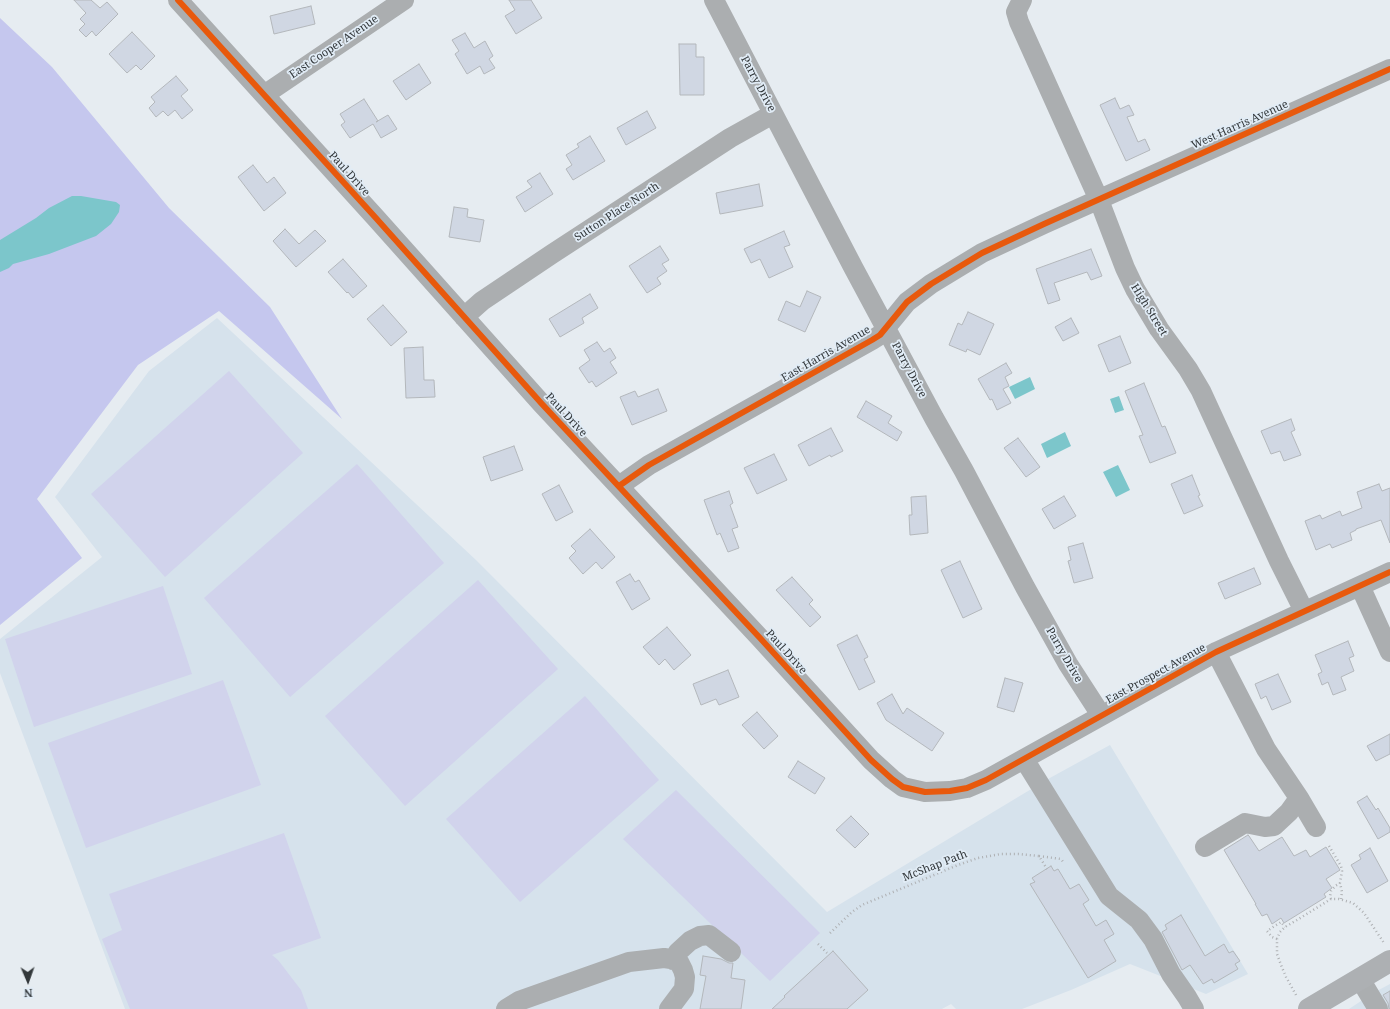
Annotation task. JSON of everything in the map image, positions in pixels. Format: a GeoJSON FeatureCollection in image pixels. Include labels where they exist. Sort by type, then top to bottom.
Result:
{"type":"FeatureCollection","features":[{"type":"Feature","properties":{"kind":"main road"},"geometry":{"type":"LineString","coordinates":[[1303,1002],[1332,1003],[1360,979],[1387,952]]}},
{"type":"Feature","properties":{"kind":"street","name":"Paul Drive"},"geometry":{"type":"LineString","coordinates":[[178,0],[542,404],[760,638],[871,760],[892,779],[904,786],[925,792],[950,791],[967,788]]}},
{"type":"Feature","properties":{"kind":"street","name":"East Cooper Avenue"},"geometry":{"type":"LineString","coordinates":[[264,95],[404,0]]}},
{"type":"Feature","properties":{"kind":"street","name":"Parry Drive"},"geometry":{"type":"LineString","coordinates":[[714,0],[934,418],[1060,650],[1101,715]]}},
{"type":"Feature","properties":{"kind":"street","name":"High Street"},"geometry":{"type":"LineString","coordinates":[[1022,0],[1016,12],[1018,22],[1099,200],[1125,268],[1135,289],[1159,329],[1185,364],[1201,391],[1304,611]]}},
{"type":"Feature","properties":{"kind":"street","name":"West Harris Avenue"},"geometry":{"type":"LineString","coordinates":[[1099,200],[1390,69]]}},
{"type":"Feature","properties":{"kind":"street","name":"Sutton Place North"},"geometry":{"type":"LineString","coordinates":[[464,317],[482,301],[552,254],[730,138],[773,114]]}},
{"type":"Feature","properties":{"kind":"street","name":"East Harris Avenue"},"geometry":{"type":"LineString","coordinates":[[619,486],[649,465],[880,335],[907,302],[931,284],[963,264],[1022,234],[1099,200]]}},
{"type":"Feature","properties":{"kind":"street","name":"East Prospect Avenue"},"geometry":{"type":"LineString","coordinates":[[967,788],[986,780],[1216,652],[1390,572]]}},
{"type":"Feature","properties":{"kind":"street"},"geometry":{"type":"LineString","coordinates":[[1360,586],[1390,652]]}},
{"type":"Feature","properties":{"kind":"street"},"geometry":{"type":"LineString","coordinates":[[1216,652],[1246,713],[1266,749],[1299,798],[1316,827]]}},
{"type":"Feature","properties":{"kind":"street"},"geometry":{"type":"LineString","coordinates":[[1024,759],[1109,896],[1139,920],[1153,939],[1171,974],[1194,1009]]}},
{"type":"Feature","properties":{"kind":"street"},"geometry":{"type":"LineString","coordinates":[[1205,848],[1245,823],[1265,827],[1274,826],[1289,812],[1299,798]]}},
{"type":"Feature","properties":{"kind":"street"},"geometry":{"type":"LineString","coordinates":[[673,960],[678,952],[690,941],[700,936],[709,935],[731,952]]}},
{"type":"Feature","properties":{"kind":"street"},"geometry":{"type":"LineString","coordinates":[[506,1009],[519,1001],[629,962],[664,958],[679,962],[684,970],[686,983],[684,989],[669,1009]]}},
{"type":"Feature","properties":{"kind":"street"},"geometry":{"type":"LineString","coordinates":[[1360,979],[1378,1009]]}},
{"type":"Feature","properties":{"kind":"path"},"geometry":{"type":"LineString","coordinates":[[1329,846],[1341,866],[1341,899]]}},
{"type":"Feature","properties":{"kind":"path"},"geometry":{"type":"LineString","coordinates":[[1039,856],[1047,868]]}},
{"type":"Feature","properties":{"kind":"path"},"geometry":{"type":"LineString","coordinates":[[1332,899],[1330,897],[1331,892],[1335,886],[1340,883]]}},
{"type":"Feature","properties":{"kind":"path"},"geometry":{"type":"LineString","coordinates":[[1303,1002],[1286,977],[1281,965],[1277,954],[1277,939],[1285,927],[1332,899],[1341,899],[1353,903],[1364,913],[1387,952]]}},
{"type":"Feature","properties":{"kind":"path"},"geometry":{"type":"LineString","coordinates":[[1277,939],[1272,937],[1268,931],[1281,922],[1285,927]]}},
{"type":"Feature","properties":{"kind":"path"},"geometry":{"type":"LineString","coordinates":[[818,944],[827,953]]}},
{"type":"Feature","properties":{"kind":"shaded area"},"geometry":{"type":"Polygon","coordinates":[[[0,18],[52,67],[169,208],[270,307],[342,419],[219,311],[138,365],[37,499],[82,558],[0,625],[0,18]]]}},
{"type":"Feature","properties":{"kind":"shaded area"},"geometry":{"type":"Polygon","coordinates":[[[72,196],[81,196],[116,202],[120,205],[119,212],[111,224],[96,236],[49,254],[13,264],[9,268],[0,272],[0,240],[36,218],[49,208],[72,196]]]}},
{"type":"Feature","properties":{"kind":"shaded area"},"geometry":{"type":"Polygon","coordinates":[[[217,318],[476,560],[827,912],[1048,779],[1110,745],[1248,974],[1206,994],[1130,964],[1071,990],[1022,1009],[956,1009],[951,1004],[942,1009],[125,1009],[0,673],[0,639],[102,557],[55,497],[149,371],[217,318]]]}},
{"type":"Feature","properties":{"kind":"shaded area"},"geometry":{"type":"Polygon","coordinates":[[[229,371],[303,453],[165,577],[91,494],[229,371]]]}},
{"type":"Feature","properties":{"kind":"shaded area"},"geometry":{"type":"Polygon","coordinates":[[[1030,377],[1035,389],[1015,399],[1009,387],[1030,377]]]}},
{"type":"Feature","properties":{"kind":"shaded area"},"geometry":{"type":"Polygon","coordinates":[[[1119,396],[1124,410],[1115,413],[1110,399],[1119,396]]]}},
{"type":"Feature","properties":{"kind":"shaded area"},"geometry":{"type":"Polygon","coordinates":[[[1065,432],[1071,446],[1047,458],[1041,444],[1065,432]]]}},
{"type":"Feature","properties":{"kind":"shaded area"},"geometry":{"type":"Polygon","coordinates":[[[357,464],[444,563],[290,697],[204,598],[357,464]]]}},
{"type":"Feature","properties":{"kind":"shaded area"},"geometry":{"type":"Polygon","coordinates":[[[1118,465],[1130,490],[1116,497],[1103,472],[1118,465]]]}},
{"type":"Feature","properties":{"kind":"shaded area"},"geometry":{"type":"Polygon","coordinates":[[[478,580],[558,669],[405,806],[325,716],[478,580]]]}},
{"type":"Feature","properties":{"kind":"shaded area"},"geometry":{"type":"Polygon","coordinates":[[[163,586],[192,674],[34,727],[5,639],[163,586]]]}},
{"type":"Feature","properties":{"kind":"shaded area"},"geometry":{"type":"Polygon","coordinates":[[[223,680],[261,785],[86,848],[48,743],[223,680]]]}},
{"type":"Feature","properties":{"kind":"shaded area"},"geometry":{"type":"Polygon","coordinates":[[[585,696],[659,780],[520,902],[446,819],[585,696]]]}},
{"type":"Feature","properties":{"kind":"shaded area"},"geometry":{"type":"Polygon","coordinates":[[[676,790],[820,933],[770,981],[623,839],[676,790]]]}},
{"type":"Feature","properties":{"kind":"shaded area"},"geometry":{"type":"Polygon","coordinates":[[[284,833],[321,938],[272,955],[278,960],[301,990],[308,1009],[130,1009],[102,939],[122,930],[109,894],[284,833]]]}},
{"type":"Feature","properties":{"kind":"shaded area"},"geometry":{"type":"Polygon","coordinates":[[[1390,984],[1390,1009],[1349,1009],[1373,993],[1390,984]]]}},
{"type":"Feature","properties":{"kind":"building"},"geometry":{"type":"Polygon","coordinates":[[[74,0],[91,0],[100,8],[107,2],[118,14],[96,36],[92,31],[86,37],[79,30],[85,24],[80,19],[86,13],[74,0]]]}},
{"type":"Feature","properties":{"kind":"building"},"geometry":{"type":"Polygon","coordinates":[[[509,0],[531,0],[542,18],[516,34],[505,16],[515,10],[509,0]]]}},
{"type":"Feature","properties":{"kind":"building"},"geometry":{"type":"Polygon","coordinates":[[[311,6],[315,24],[274,34],[270,16],[311,6]]]}},
{"type":"Feature","properties":{"kind":"building"},"geometry":{"type":"Polygon","coordinates":[[[132,32],[155,56],[141,70],[136,65],[127,73],[109,54],[132,32]]]}},
{"type":"Feature","properties":{"kind":"building"},"geometry":{"type":"Polygon","coordinates":[[[465,33],[474,48],[485,41],[493,56],[489,59],[495,68],[484,74],[480,66],[467,74],[455,54],[459,51],[452,40],[465,33]]]}},
{"type":"Feature","properties":{"kind":"building"},"geometry":{"type":"Polygon","coordinates":[[[679,44],[696,44],[696,57],[704,57],[704,95],[680,95],[679,44]]]}},
{"type":"Feature","properties":{"kind":"building"},"geometry":{"type":"Polygon","coordinates":[[[419,64],[431,83],[406,100],[393,81],[419,64]]]}},
{"type":"Feature","properties":{"kind":"building"},"geometry":{"type":"Polygon","coordinates":[[[176,76],[188,90],[181,96],[193,110],[182,119],[175,110],[168,116],[163,111],[156,117],[149,108],[155,102],[151,97],[176,76]]]}},
{"type":"Feature","properties":{"kind":"building"},"geometry":{"type":"Polygon","coordinates":[[[1115,98],[1120,109],[1129,105],[1134,115],[1127,117],[1138,142],[1145,139],[1150,150],[1126,161],[1100,105],[1115,98]]]}},
{"type":"Feature","properties":{"kind":"building"},"geometry":{"type":"Polygon","coordinates":[[[364,99],[378,121],[388,115],[397,129],[381,138],[373,124],[350,138],[341,125],[345,122],[340,114],[364,99]]]}},
{"type":"Feature","properties":{"kind":"building"},"geometry":{"type":"Polygon","coordinates":[[[647,111],[656,128],[626,145],[617,128],[647,111]]]}},
{"type":"Feature","properties":{"kind":"building"},"geometry":{"type":"Polygon","coordinates":[[[590,136],[605,161],[573,180],[566,169],[572,165],[566,155],[579,147],[577,144],[590,136]]]}},
{"type":"Feature","properties":{"kind":"building"},"geometry":{"type":"Polygon","coordinates":[[[253,165],[267,183],[274,177],[286,193],[264,211],[238,177],[253,165]]]}},
{"type":"Feature","properties":{"kind":"building"},"geometry":{"type":"Polygon","coordinates":[[[540,173],[553,194],[525,212],[516,197],[532,187],[527,181],[540,173]]]}},
{"type":"Feature","properties":{"kind":"building"},"geometry":{"type":"Polygon","coordinates":[[[759,184],[763,206],[720,214],[716,193],[759,184]]]}},
{"type":"Feature","properties":{"kind":"building"},"geometry":{"type":"Polygon","coordinates":[[[454,207],[468,209],[467,217],[484,220],[480,242],[449,237],[454,207]]]}},
{"type":"Feature","properties":{"kind":"building"},"geometry":{"type":"Polygon","coordinates":[[[285,229],[299,244],[315,230],[326,241],[296,267],[273,241],[285,229]]]}},
{"type":"Feature","properties":{"kind":"building"},"geometry":{"type":"Polygon","coordinates":[[[784,231],[790,245],[784,247],[793,267],[769,278],[760,259],[751,263],[744,249],[784,231]]]}},
{"type":"Feature","properties":{"kind":"building"},"geometry":{"type":"Polygon","coordinates":[[[660,246],[669,260],[662,264],[667,271],[657,278],[661,284],[647,293],[629,266],[660,246]]]}},
{"type":"Feature","properties":{"kind":"building"},"geometry":{"type":"Polygon","coordinates":[[[1091,249],[1102,276],[1091,280],[1087,272],[1054,283],[1060,300],[1048,304],[1036,269],[1091,249]]]}},
{"type":"Feature","properties":{"kind":"building"},"geometry":{"type":"Polygon","coordinates":[[[343,259],[367,286],[353,298],[328,272],[343,259]]]}},
{"type":"Feature","properties":{"kind":"building"},"geometry":{"type":"Polygon","coordinates":[[[807,291],[821,297],[805,332],[778,320],[786,301],[800,307],[807,291]]]}},
{"type":"Feature","properties":{"kind":"building"},"geometry":{"type":"Polygon","coordinates":[[[590,294],[598,308],[582,318],[584,323],[560,337],[549,319],[590,294]]]}},
{"type":"Feature","properties":{"kind":"building"},"geometry":{"type":"Polygon","coordinates":[[[383,305],[407,332],[391,346],[367,319],[383,305]]]}},
{"type":"Feature","properties":{"kind":"building"},"geometry":{"type":"Polygon","coordinates":[[[968,312],[994,324],[980,355],[967,349],[966,352],[949,345],[958,323],[962,325],[968,312]]]}},
{"type":"Feature","properties":{"kind":"building"},"geometry":{"type":"Polygon","coordinates":[[[1071,318],[1079,333],[1063,341],[1055,327],[1071,318]]]}},
{"type":"Feature","properties":{"kind":"building"},"geometry":{"type":"Polygon","coordinates":[[[1120,336],[1131,363],[1109,372],[1098,345],[1120,336]]]}},
{"type":"Feature","properties":{"kind":"building"},"geometry":{"type":"Polygon","coordinates":[[[597,342],[604,352],[610,348],[616,358],[610,362],[617,373],[596,387],[592,381],[589,383],[579,368],[590,360],[584,350],[597,342]]]}},
{"type":"Feature","properties":{"kind":"building"},"geometry":{"type":"Polygon","coordinates":[[[423,347],[424,380],[434,380],[435,397],[406,398],[404,348],[423,347]]]}},
{"type":"Feature","properties":{"kind":"building"},"geometry":{"type":"Polygon","coordinates":[[[1006,363],[1012,373],[1005,377],[1009,386],[1003,389],[1011,403],[997,410],[992,399],[990,400],[978,379],[1006,363]]]}},
{"type":"Feature","properties":{"kind":"building"},"geometry":{"type":"Polygon","coordinates":[[[1144,383],[1162,427],[1165,426],[1176,453],[1150,463],[1139,436],[1143,435],[1125,391],[1144,383]]]}},
{"type":"Feature","properties":{"kind":"building"},"geometry":{"type":"Polygon","coordinates":[[[658,389],[667,411],[632,425],[620,397],[635,391],[638,397],[658,389]]]}},
{"type":"Feature","properties":{"kind":"building"},"geometry":{"type":"Polygon","coordinates":[[[866,401],[892,416],[888,423],[902,432],[897,441],[857,417],[866,401]]]}},
{"type":"Feature","properties":{"kind":"building"},"geometry":{"type":"Polygon","coordinates":[[[1291,419],[1295,430],[1291,432],[1301,455],[1284,461],[1280,451],[1271,454],[1261,431],[1291,419]]]}},
{"type":"Feature","properties":{"kind":"building"},"geometry":{"type":"Polygon","coordinates":[[[831,428],[843,451],[831,457],[830,455],[809,466],[798,445],[831,428]]]}},
{"type":"Feature","properties":{"kind":"building"},"geometry":{"type":"Polygon","coordinates":[[[1018,438],[1040,467],[1026,477],[1004,448],[1018,438]]]}},
{"type":"Feature","properties":{"kind":"building"},"geometry":{"type":"Polygon","coordinates":[[[514,446],[523,470],[491,481],[483,457],[514,446]]]}},
{"type":"Feature","properties":{"kind":"building"},"geometry":{"type":"Polygon","coordinates":[[[774,454],[787,480],[757,494],[744,468],[774,454]]]}},
{"type":"Feature","properties":{"kind":"building"},"geometry":{"type":"Polygon","coordinates":[[[1192,475],[1200,495],[1198,496],[1203,506],[1184,514],[1171,484],[1192,475]]]}},
{"type":"Feature","properties":{"kind":"building"},"geometry":{"type":"Polygon","coordinates":[[[1379,484],[1382,491],[1390,488],[1390,543],[1381,520],[1356,529],[1350,533],[1352,540],[1332,548],[1330,544],[1316,550],[1305,521],[1320,515],[1322,519],[1340,511],[1342,516],[1362,508],[1357,492],[1379,484]]]}},
{"type":"Feature","properties":{"kind":"building"},"geometry":{"type":"Polygon","coordinates":[[[559,485],[573,512],[556,521],[542,494],[559,485]]]}},
{"type":"Feature","properties":{"kind":"building"},"geometry":{"type":"Polygon","coordinates":[[[729,491],[733,503],[730,505],[738,527],[732,529],[739,548],[728,552],[720,533],[717,535],[704,500],[729,491]]]}},
{"type":"Feature","properties":{"kind":"building"},"geometry":{"type":"Polygon","coordinates":[[[926,496],[928,533],[910,535],[909,515],[912,515],[911,497],[926,496]]]}},
{"type":"Feature","properties":{"kind":"building"},"geometry":{"type":"Polygon","coordinates":[[[1064,496],[1076,516],[1054,529],[1042,509],[1064,496]]]}},
{"type":"Feature","properties":{"kind":"building"},"geometry":{"type":"Polygon","coordinates":[[[590,529],[615,557],[602,569],[596,562],[583,574],[569,558],[576,551],[571,546],[590,529]]]}},
{"type":"Feature","properties":{"kind":"building"},"geometry":{"type":"Polygon","coordinates":[[[1083,543],[1093,578],[1074,583],[1068,561],[1071,560],[1068,547],[1083,543]]]}},
{"type":"Feature","properties":{"kind":"building"},"geometry":{"type":"Polygon","coordinates":[[[960,561],[982,609],[963,618],[941,570],[960,561]]]}},
{"type":"Feature","properties":{"kind":"building"},"geometry":{"type":"Polygon","coordinates":[[[1254,568],[1261,584],[1225,599],[1218,583],[1254,568]]]}},
{"type":"Feature","properties":{"kind":"building"},"geometry":{"type":"Polygon","coordinates":[[[630,574],[635,582],[639,580],[650,599],[632,610],[616,582],[630,574]]]}},
{"type":"Feature","properties":{"kind":"building"},"geometry":{"type":"Polygon","coordinates":[[[792,577],[813,600],[809,604],[821,617],[810,627],[776,590],[792,577]]]}},
{"type":"Feature","properties":{"kind":"building"},"geometry":{"type":"Polygon","coordinates":[[[667,627],[691,655],[674,670],[665,659],[659,665],[643,647],[667,627]]]}},
{"type":"Feature","properties":{"kind":"building"},"geometry":{"type":"Polygon","coordinates":[[[857,635],[868,657],[864,659],[875,682],[859,690],[837,645],[857,635]]]}},
{"type":"Feature","properties":{"kind":"building"},"geometry":{"type":"Polygon","coordinates":[[[1348,641],[1354,656],[1349,658],[1354,671],[1341,677],[1346,690],[1333,695],[1328,682],[1322,685],[1318,674],[1322,672],[1315,655],[1348,641]]]}},
{"type":"Feature","properties":{"kind":"building"},"geometry":{"type":"Polygon","coordinates":[[[728,670],[739,697],[719,705],[716,699],[701,705],[693,684],[728,670]]]}},
{"type":"Feature","properties":{"kind":"building"},"geometry":{"type":"Polygon","coordinates":[[[1278,674],[1291,702],[1272,710],[1266,696],[1261,699],[1255,684],[1278,674]]]}},
{"type":"Feature","properties":{"kind":"building"},"geometry":{"type":"Polygon","coordinates":[[[1005,678],[1023,683],[1014,712],[997,707],[1005,678]]]}},
{"type":"Feature","properties":{"kind":"building"},"geometry":{"type":"Polygon","coordinates":[[[892,694],[903,714],[907,708],[944,733],[932,751],[886,720],[877,703],[892,694]]]}},
{"type":"Feature","properties":{"kind":"building"},"geometry":{"type":"Polygon","coordinates":[[[757,712],[778,736],[764,749],[742,725],[757,712]]]}},
{"type":"Feature","properties":{"kind":"building"},"geometry":{"type":"Polygon","coordinates":[[[1390,734],[1390,754],[1376,761],[1367,746],[1390,734]]]}},
{"type":"Feature","properties":{"kind":"building"},"geometry":{"type":"Polygon","coordinates":[[[798,761],[825,778],[815,794],[788,777],[798,761]]]}},
{"type":"Feature","properties":{"kind":"building"},"geometry":{"type":"Polygon","coordinates":[[[1367,796],[1376,810],[1378,808],[1390,828],[1390,832],[1378,839],[1357,802],[1367,796]]]}},
{"type":"Feature","properties":{"kind":"building"},"geometry":{"type":"Polygon","coordinates":[[[851,816],[869,834],[855,848],[836,830],[851,816]]]}},
{"type":"Feature","properties":{"kind":"building"},"geometry":{"type":"Polygon","coordinates":[[[1248,835],[1259,851],[1282,837],[1294,856],[1306,850],[1310,857],[1326,847],[1340,870],[1326,879],[1332,888],[1324,894],[1326,897],[1284,923],[1281,918],[1272,924],[1267,914],[1262,916],[1224,850],[1248,835]]]}},
{"type":"Feature","properties":{"kind":"building"},"geometry":{"type":"Polygon","coordinates":[[[1370,848],[1388,881],[1367,893],[1351,865],[1361,859],[1359,855],[1370,848]]]}},
{"type":"Feature","properties":{"kind":"building"},"geometry":{"type":"Polygon","coordinates":[[[1051,866],[1054,871],[1058,869],[1070,889],[1079,884],[1089,900],[1083,904],[1096,926],[1106,920],[1114,934],[1104,940],[1116,961],[1088,978],[1030,884],[1035,882],[1032,878],[1051,866]]]}},
{"type":"Feature","properties":{"kind":"building"},"geometry":{"type":"Polygon","coordinates":[[[1181,915],[1205,956],[1224,944],[1229,953],[1233,951],[1240,961],[1235,964],[1238,969],[1214,983],[1212,979],[1203,984],[1190,965],[1182,970],[1162,932],[1167,929],[1165,925],[1181,915]]]}},
{"type":"Feature","properties":{"kind":"building"},"geometry":{"type":"Polygon","coordinates":[[[833,951],[868,990],[847,1009],[772,1009],[785,997],[784,996],[833,951]]]}},
{"type":"Feature","properties":{"kind":"building"},"geometry":{"type":"Polygon","coordinates":[[[703,956],[733,963],[731,978],[745,980],[741,1009],[700,1009],[706,976],[700,975],[703,956]]]}},
{"type":"Feature","properties":{"kind":"building"},"geometry":{"type":"Polygon","coordinates":[[[1390,991],[1389,1009],[1388,1003],[1383,995],[1390,991]]]}},
{"type":"Feature","properties":{"kind":"cycle path"},"geometry":{"type":"LineString","coordinates":[[178,0],[542,404],[760,638],[871,760],[903,787],[925,792],[950,791],[967,788],[986,780],[1216,652],[1390,572]]}},
{"type":"Feature","properties":{"kind":"cycle path"},"geometry":{"type":"LineString","coordinates":[[619,486],[649,465],[880,335],[907,302],[931,284],[982,253],[1390,69]]}}]}
